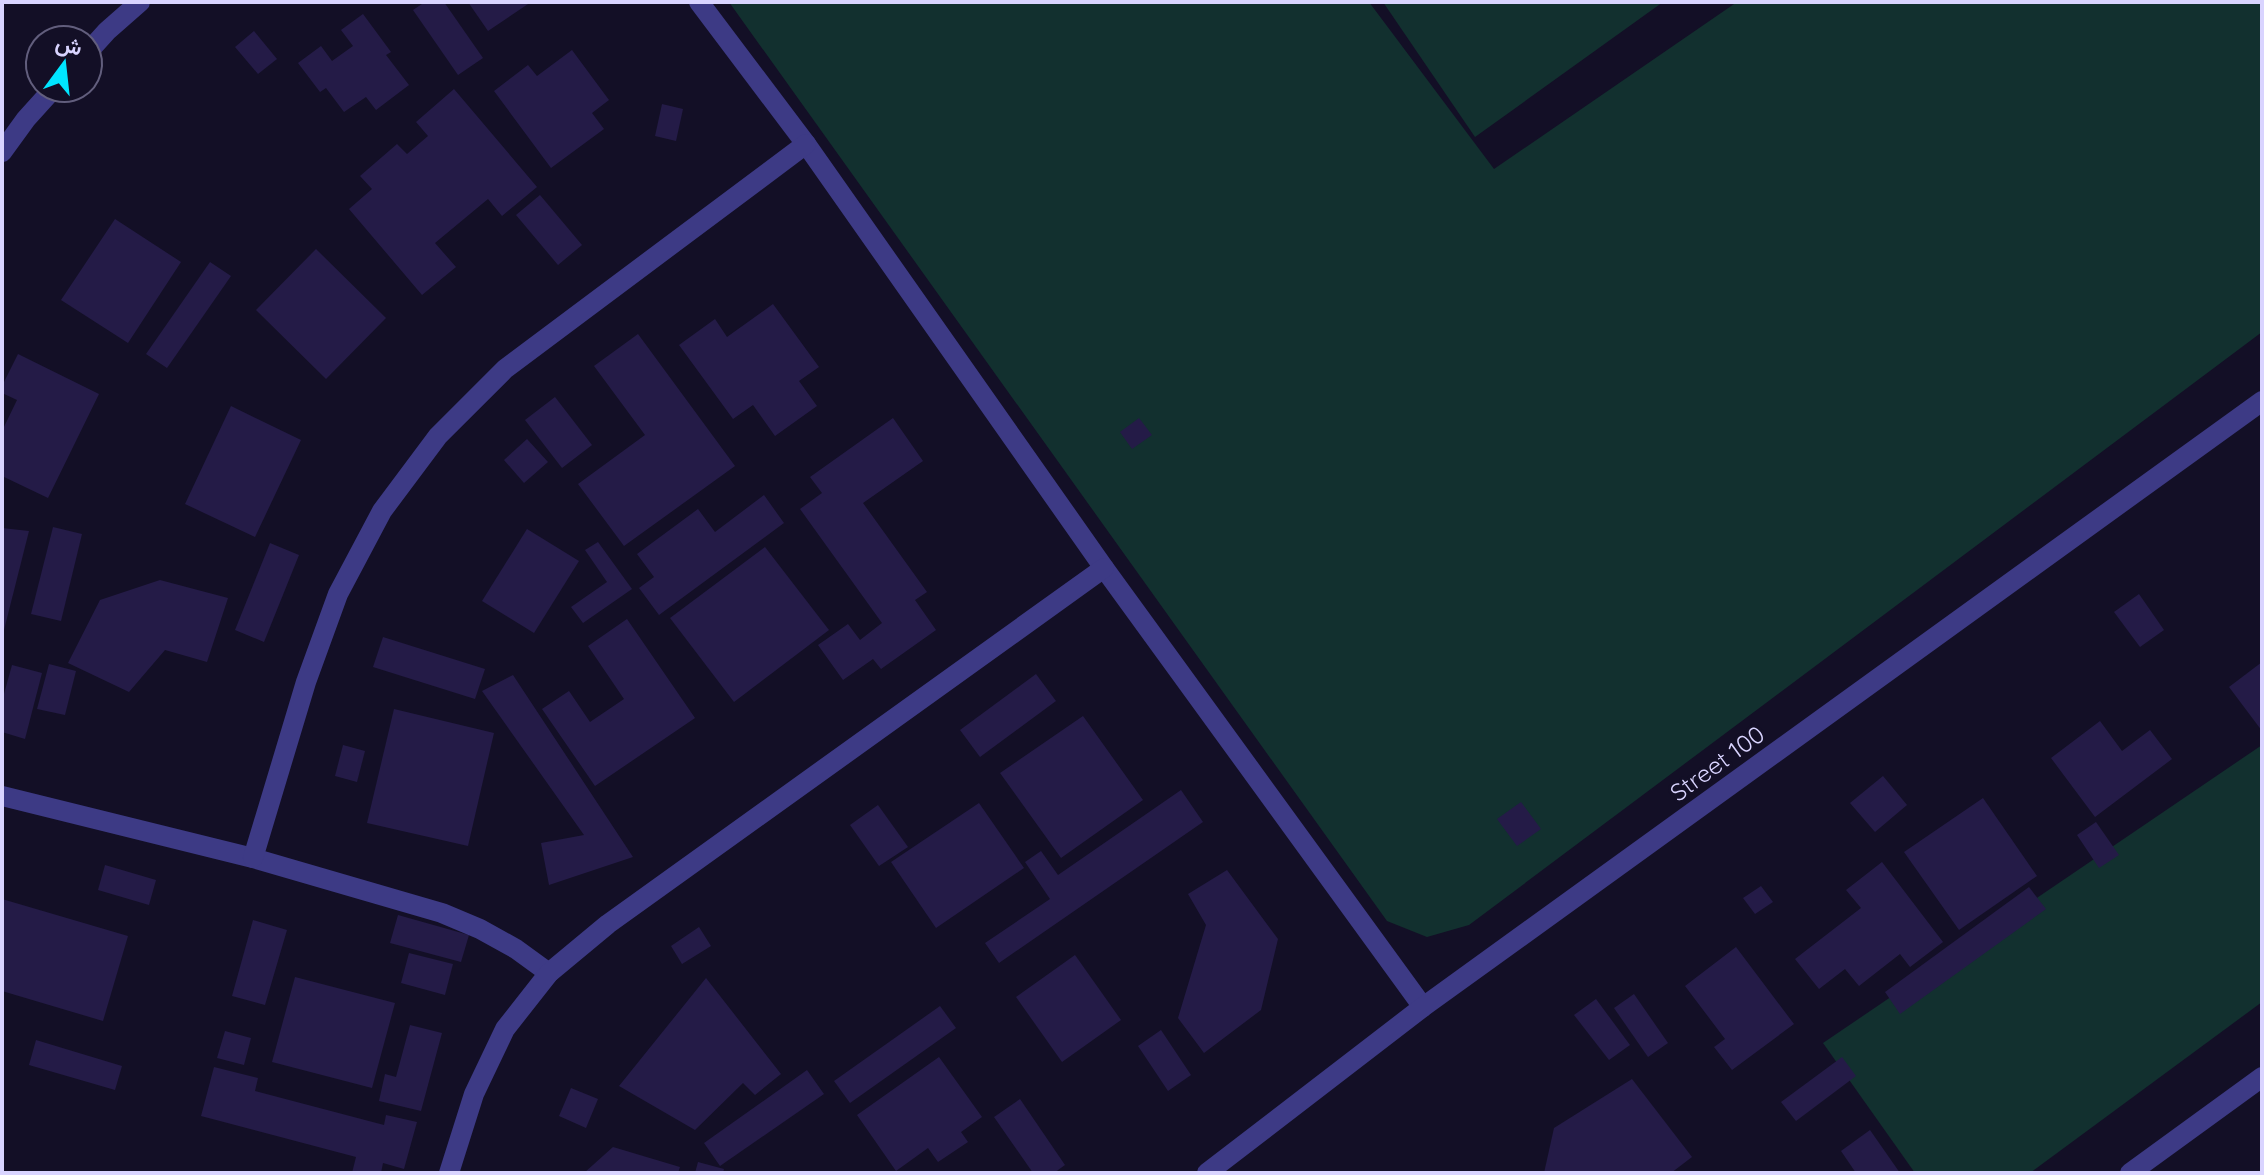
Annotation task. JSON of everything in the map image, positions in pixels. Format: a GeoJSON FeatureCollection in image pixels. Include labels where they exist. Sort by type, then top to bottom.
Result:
{"type":"FeatureCollection","features":[{"type":"Feature","properties":{"kind":"street"},"geometry":{"type":"LineString","coordinates":[[104,34],[140,2]]}},
{"type":"Feature","properties":{"kind":"street"},"geometry":{"type":"LineString","coordinates":[[699,2],[806,144],[1104,568],[1423,1007]]}},
{"type":"Feature","properties":{"kind":"street"},"geometry":{"type":"LineString","coordinates":[[2,152],[40,104]]}},
{"type":"Feature","properties":{"kind":"street"},"geometry":{"type":"LineString","coordinates":[[253,858],[306,682],[338,594],[382,511],[438,436],[505,369],[806,144]]}},
{"type":"Feature","properties":{"kind":"street","name":"Street 100"},"geometry":{"type":"LineString","coordinates":[[1207,1173],[1423,1007],[2262,401]]}},
{"type":"Feature","properties":{"kind":"street"},"geometry":{"type":"LineString","coordinates":[[449,1173],[474,1094],[505,1029],[549,973],[608,924],[1104,568]]}},
{"type":"Feature","properties":{"kind":"street"},"geometry":{"type":"LineString","coordinates":[[2,796],[253,858],[442,913],[516,949],[549,973]]}},
{"type":"Feature","properties":{"kind":"street"},"geometry":{"type":"LineString","coordinates":[[2130,1173],[2262,1077]]}},
{"type":"Feature","properties":{"kind":"green space"},"geometry":{"type":"Polygon","coordinates":[[[729,2],[1369,2],[1494,169],[1737,2],[2262,2],[2262,332],[1469,925],[1427,937],[1387,921],[729,2]]]}},
{"type":"Feature","properties":{"kind":"green space"},"geometry":{"type":"Polygon","coordinates":[[[1383,2],[1663,2],[1475,137],[1383,2]]]}},
{"type":"Feature","properties":{"kind":"green space"},"geometry":{"type":"Polygon","coordinates":[[[2262,745],[2262,1002],[2030,1173],[1915,1173],[1823,1043],[2262,745]]]}},
{"type":"Feature","properties":{"kind":"building"},"geometry":{"type":"Polygon","coordinates":[[[425,2],[444,2],[483,58],[458,75],[413,10],[425,2]]]}},
{"type":"Feature","properties":{"kind":"building"},"geometry":{"type":"Polygon","coordinates":[[[468,2],[531,2],[488,31],[468,2]]]}},
{"type":"Feature","properties":{"kind":"building"},"geometry":{"type":"Polygon","coordinates":[[[363,14],[391,52],[386,55],[409,85],[376,110],[366,97],[344,112],[326,88],[320,92],[298,63],[321,46],[332,61],[353,46],[341,30],[363,14]]]}},
{"type":"Feature","properties":{"kind":"building"},"geometry":{"type":"Polygon","coordinates":[[[254,31],[277,59],[258,74],[235,47],[254,31]]]}},
{"type":"Feature","properties":{"kind":"building"},"geometry":{"type":"Polygon","coordinates":[[[572,50],[609,100],[592,113],[604,129],[551,168],[494,91],[528,65],[537,76],[572,50]]]}},
{"type":"Feature","properties":{"kind":"building"},"geometry":{"type":"Polygon","coordinates":[[[454,89],[537,187],[502,216],[488,199],[435,243],[456,267],[422,295],[349,209],[372,189],[360,176],[397,144],[407,154],[428,136],[416,122],[454,89]]]}},
{"type":"Feature","properties":{"kind":"building"},"geometry":{"type":"Polygon","coordinates":[[[662,104],[683,109],[676,141],[655,136],[662,104]]]}},
{"type":"Feature","properties":{"kind":"building"},"geometry":{"type":"Polygon","coordinates":[[[540,195],[582,245],[558,265],[516,215],[540,195]]]}},
{"type":"Feature","properties":{"kind":"building"},"geometry":{"type":"Polygon","coordinates":[[[115,219],[181,262],[128,343],[61,300],[115,219]]]}},
{"type":"Feature","properties":{"kind":"building"},"geometry":{"type":"Polygon","coordinates":[[[316,249],[386,318],[326,379],[256,310],[316,249]]]}},
{"type":"Feature","properties":{"kind":"building"},"geometry":{"type":"Polygon","coordinates":[[[210,262],[231,276],[167,368],[146,354],[210,262]]]}},
{"type":"Feature","properties":{"kind":"building"},"geometry":{"type":"Polygon","coordinates":[[[773,304],[819,367],[799,381],[817,406],[775,436],[753,405],[733,419],[679,345],[715,319],[727,337],[773,304]]]}},
{"type":"Feature","properties":{"kind":"building"},"geometry":{"type":"Polygon","coordinates":[[[638,334],[735,466],[624,546],[578,484],[645,435],[594,366],[638,334]]]}},
{"type":"Feature","properties":{"kind":"building"},"geometry":{"type":"Polygon","coordinates":[[[18,354],[99,394],[48,498],[2,476],[2,431],[17,400],[2,393],[2,386],[18,354]]]}},
{"type":"Feature","properties":{"kind":"building"},"geometry":{"type":"Polygon","coordinates":[[[555,397],[592,445],[562,468],[525,420],[555,397]]]}},
{"type":"Feature","properties":{"kind":"building"},"geometry":{"type":"Polygon","coordinates":[[[231,406],[301,440],[255,537],[185,504],[231,406]]]}},
{"type":"Feature","properties":{"kind":"building"},"geometry":{"type":"Polygon","coordinates":[[[893,418],[923,461],[863,503],[927,592],[915,600],[936,630],[881,669],[873,659],[843,680],[818,645],[848,624],[860,640],[882,623],[800,509],[822,493],[810,477],[893,418]]]}},
{"type":"Feature","properties":{"kind":"building"},"geometry":{"type":"Polygon","coordinates":[[[1139,418],[1152,435],[1132,449],[1120,432],[1139,418]]]}},
{"type":"Feature","properties":{"kind":"building"},"geometry":{"type":"Polygon","coordinates":[[[527,439],[548,462],[524,483],[504,460],[527,439]]]}},
{"type":"Feature","properties":{"kind":"building"},"geometry":{"type":"Polygon","coordinates":[[[764,495],[784,523],[659,615],[639,588],[654,577],[637,554],[698,509],[715,532],[764,495]]]}},
{"type":"Feature","properties":{"kind":"building"},"geometry":{"type":"Polygon","coordinates":[[[53,527],[82,534],[61,621],[31,614],[53,527]]]}},
{"type":"Feature","properties":{"kind":"building"},"geometry":{"type":"Polygon","coordinates":[[[2,528],[29,531],[3,634],[2,634],[2,528]]]}},
{"type":"Feature","properties":{"kind":"building"},"geometry":{"type":"Polygon","coordinates":[[[527,529],[579,561],[534,633],[482,601],[527,529]]]}},
{"type":"Feature","properties":{"kind":"building"},"geometry":{"type":"Polygon","coordinates":[[[598,542],[632,589],[583,623],[571,607],[607,582],[585,550],[598,542]]]}},
{"type":"Feature","properties":{"kind":"building"},"geometry":{"type":"Polygon","coordinates":[[[270,543],[299,555],[264,642],[235,630],[270,543]]]}},
{"type":"Feature","properties":{"kind":"building"},"geometry":{"type":"Polygon","coordinates":[[[765,547],[829,630],[734,702],[670,618],[765,547]]]}},
{"type":"Feature","properties":{"kind":"building"},"geometry":{"type":"Polygon","coordinates":[[[160,580],[228,598],[207,662],[165,650],[129,692],[68,663],[100,600],[160,580]]]}},
{"type":"Feature","properties":{"kind":"building"},"geometry":{"type":"Polygon","coordinates":[[[2139,594],[2164,630],[2140,647],[2114,612],[2139,594]]]}},
{"type":"Feature","properties":{"kind":"building"},"geometry":{"type":"Polygon","coordinates":[[[627,619],[695,718],[595,786],[542,709],[569,691],[590,722],[624,699],[588,646],[627,619]]]}},
{"type":"Feature","properties":{"kind":"building"},"geometry":{"type":"Polygon","coordinates":[[[383,637],[485,669],[475,699],[373,667],[383,637]]]}},
{"type":"Feature","properties":{"kind":"building"},"geometry":{"type":"Polygon","coordinates":[[[2262,662],[2262,731],[2229,687],[2262,662]]]}},
{"type":"Feature","properties":{"kind":"building"},"geometry":{"type":"Polygon","coordinates":[[[49,664],[76,671],[65,715],[37,709],[49,664]]]}},
{"type":"Feature","properties":{"kind":"building"},"geometry":{"type":"Polygon","coordinates":[[[12,665],[42,673],[25,739],[2,732],[2,701],[12,665]]]}},
{"type":"Feature","properties":{"kind":"building"},"geometry":{"type":"Polygon","coordinates":[[[1036,674],[1056,701],[980,757],[960,730],[1036,674]]]}},
{"type":"Feature","properties":{"kind":"building"},"geometry":{"type":"Polygon","coordinates":[[[513,675],[633,857],[549,885],[541,843],[584,835],[482,691],[513,675]]]}},
{"type":"Feature","properties":{"kind":"building"},"geometry":{"type":"Polygon","coordinates":[[[394,709],[494,733],[468,846],[367,823],[394,709]]]}},
{"type":"Feature","properties":{"kind":"building"},"geometry":{"type":"Polygon","coordinates":[[[1083,716],[1143,800],[1061,858],[1000,773],[1083,716]]]}},
{"type":"Feature","properties":{"kind":"building"},"geometry":{"type":"Polygon","coordinates":[[[2100,721],[2122,751],[2150,730],[2172,759],[2095,817],[2051,758],[2100,721]]]}},
{"type":"Feature","properties":{"kind":"building"},"geometry":{"type":"Polygon","coordinates":[[[343,745],[365,751],[357,782],[335,776],[343,745]]]}},
{"type":"Feature","properties":{"kind":"building"},"geometry":{"type":"Polygon","coordinates":[[[1883,776],[1907,805],[1875,832],[1850,803],[1883,776]]]}},
{"type":"Feature","properties":{"kind":"building"},"geometry":{"type":"Polygon","coordinates":[[[1181,790],[1203,822],[999,963],[985,943],[1050,899],[1025,862],[1041,851],[1058,875],[1181,790]]]}},
{"type":"Feature","properties":{"kind":"building"},"geometry":{"type":"Polygon","coordinates":[[[1983,798],[2037,876],[1959,930],[1904,852],[1983,798]]]}},
{"type":"Feature","properties":{"kind":"building"},"geometry":{"type":"Polygon","coordinates":[[[1521,802],[1541,829],[1517,846],[1497,819],[1521,802]]]}},
{"type":"Feature","properties":{"kind":"building"},"geometry":{"type":"Polygon","coordinates":[[[979,803],[1024,868],[936,928],[891,862],[979,803]]]}},
{"type":"Feature","properties":{"kind":"building"},"geometry":{"type":"Polygon","coordinates":[[[878,805],[908,847],[879,866],[850,825],[878,805]]]}},
{"type":"Feature","properties":{"kind":"building"},"geometry":{"type":"Polygon","coordinates":[[[2096,822],[2119,855],[2099,868],[2077,835],[2096,822]]]}},
{"type":"Feature","properties":{"kind":"building"},"geometry":{"type":"Polygon","coordinates":[[[1882,862],[1943,942],[1910,967],[1900,954],[1859,986],[1845,969],[1819,989],[1795,959],[1861,908],[1846,890],[1882,862]]]}},
{"type":"Feature","properties":{"kind":"building"},"geometry":{"type":"Polygon","coordinates":[[[105,865],[156,880],[149,905],[98,890],[105,865]]]}},
{"type":"Feature","properties":{"kind":"building"},"geometry":{"type":"Polygon","coordinates":[[[1227,870],[1278,939],[1261,1010],[1204,1053],[1178,1018],[1206,925],[1188,894],[1227,870]]]}},
{"type":"Feature","properties":{"kind":"building"},"geometry":{"type":"Polygon","coordinates":[[[1761,886],[1773,902],[1755,914],[1743,898],[1761,886]]]}},
{"type":"Feature","properties":{"kind":"building"},"geometry":{"type":"Polygon","coordinates":[[[2029,887],[2046,909],[1900,1014],[1885,992],[2029,887]]]}},
{"type":"Feature","properties":{"kind":"building"},"geometry":{"type":"Polygon","coordinates":[[[2,899],[128,936],[103,1021],[2,991],[2,899]]]}},
{"type":"Feature","properties":{"kind":"building"},"geometry":{"type":"Polygon","coordinates":[[[398,915],[469,935],[461,962],[390,943],[398,915]]]}},
{"type":"Feature","properties":{"kind":"building"},"geometry":{"type":"Polygon","coordinates":[[[253,920],[287,930],[265,1005],[232,996],[253,920]]]}},
{"type":"Feature","properties":{"kind":"building"},"geometry":{"type":"Polygon","coordinates":[[[699,927],[711,946],[682,964],[671,946],[699,927]]]}},
{"type":"Feature","properties":{"kind":"building"},"geometry":{"type":"Polygon","coordinates":[[[1736,947],[1794,1024],[1732,1070],[1714,1047],[1725,1039],[1685,986],[1736,947]]]}},
{"type":"Feature","properties":{"kind":"building"},"geometry":{"type":"Polygon","coordinates":[[[409,953],[453,964],[445,995],[401,983],[409,953]]]}},
{"type":"Feature","properties":{"kind":"building"},"geometry":{"type":"Polygon","coordinates":[[[1075,955],[1121,1020],[1062,1062],[1016,997],[1075,955]]]}},
{"type":"Feature","properties":{"kind":"building"},"geometry":{"type":"Polygon","coordinates":[[[295,977],[395,1003],[372,1088],[272,1062],[295,977]]]}},
{"type":"Feature","properties":{"kind":"building"},"geometry":{"type":"Polygon","coordinates":[[[706,978],[781,1074],[755,1095],[743,1083],[695,1130],[619,1086],[706,978]]]}},
{"type":"Feature","properties":{"kind":"building"},"geometry":{"type":"Polygon","coordinates":[[[1634,994],[1668,1043],[1648,1057],[1614,1008],[1634,994]]]}},
{"type":"Feature","properties":{"kind":"building"},"geometry":{"type":"Polygon","coordinates":[[[1596,999],[1630,1045],[1609,1060],[1574,1015],[1596,999]]]}},
{"type":"Feature","properties":{"kind":"building"},"geometry":{"type":"Polygon","coordinates":[[[940,1006],[956,1028],[850,1103],[834,1081],[940,1006]]]}},
{"type":"Feature","properties":{"kind":"building"},"geometry":{"type":"Polygon","coordinates":[[[410,1025],[442,1033],[421,1111],[379,1101],[385,1074],[396,1077],[410,1025]]]}},
{"type":"Feature","properties":{"kind":"building"},"geometry":{"type":"Polygon","coordinates":[[[1161,1030],[1191,1075],[1168,1091],[1138,1046],[1161,1030]]]}},
{"type":"Feature","properties":{"kind":"building"},"geometry":{"type":"Polygon","coordinates":[[[225,1031],[251,1038],[244,1065],[217,1058],[225,1031]]]}},
{"type":"Feature","properties":{"kind":"building"},"geometry":{"type":"Polygon","coordinates":[[[36,1040],[122,1066],[115,1090],[29,1065],[36,1040]]]}},
{"type":"Feature","properties":{"kind":"building"},"geometry":{"type":"Polygon","coordinates":[[[939,1057],[982,1117],[961,1132],[968,1142],[938,1162],[928,1148],[896,1171],[857,1115],[939,1057]]]}},
{"type":"Feature","properties":{"kind":"building"},"geometry":{"type":"Polygon","coordinates":[[[1842,1057],[1856,1076],[1796,1121],[1781,1102],[1842,1057]]]}},
{"type":"Feature","properties":{"kind":"building"},"geometry":{"type":"Polygon","coordinates":[[[214,1067],[258,1078],[255,1091],[384,1125],[386,1115],[417,1122],[404,1169],[383,1163],[381,1173],[352,1173],[356,1157],[201,1116],[214,1067]]]}},
{"type":"Feature","properties":{"kind":"building"},"geometry":{"type":"Polygon","coordinates":[[[807,1070],[824,1094],[720,1166],[704,1143],[807,1070]]]}},
{"type":"Feature","properties":{"kind":"building"},"geometry":{"type":"Polygon","coordinates":[[[1632,1079],[1692,1157],[1671,1173],[1544,1173],[1554,1128],[1632,1079]]]}},
{"type":"Feature","properties":{"kind":"building"},"geometry":{"type":"Polygon","coordinates":[[[571,1088],[598,1099],[586,1128],[559,1116],[571,1088]]]}},
{"type":"Feature","properties":{"kind":"building"},"geometry":{"type":"Polygon","coordinates":[[[1020,1099],[1065,1165],[1054,1173],[1033,1173],[994,1117],[1020,1099]]]}},
{"type":"Feature","properties":{"kind":"building"},"geometry":{"type":"Polygon","coordinates":[[[1870,1130],[1900,1173],[1856,1173],[1841,1151],[1870,1130]]]}},
{"type":"Feature","properties":{"kind":"building"},"geometry":{"type":"Polygon","coordinates":[[[613,1147],[680,1167],[678,1173],[584,1173],[613,1147]]]}},
{"type":"Feature","properties":{"kind":"building"},"geometry":{"type":"Polygon","coordinates":[[[698,1162],[724,1169],[723,1173],[695,1173],[698,1162]]]}}]}
